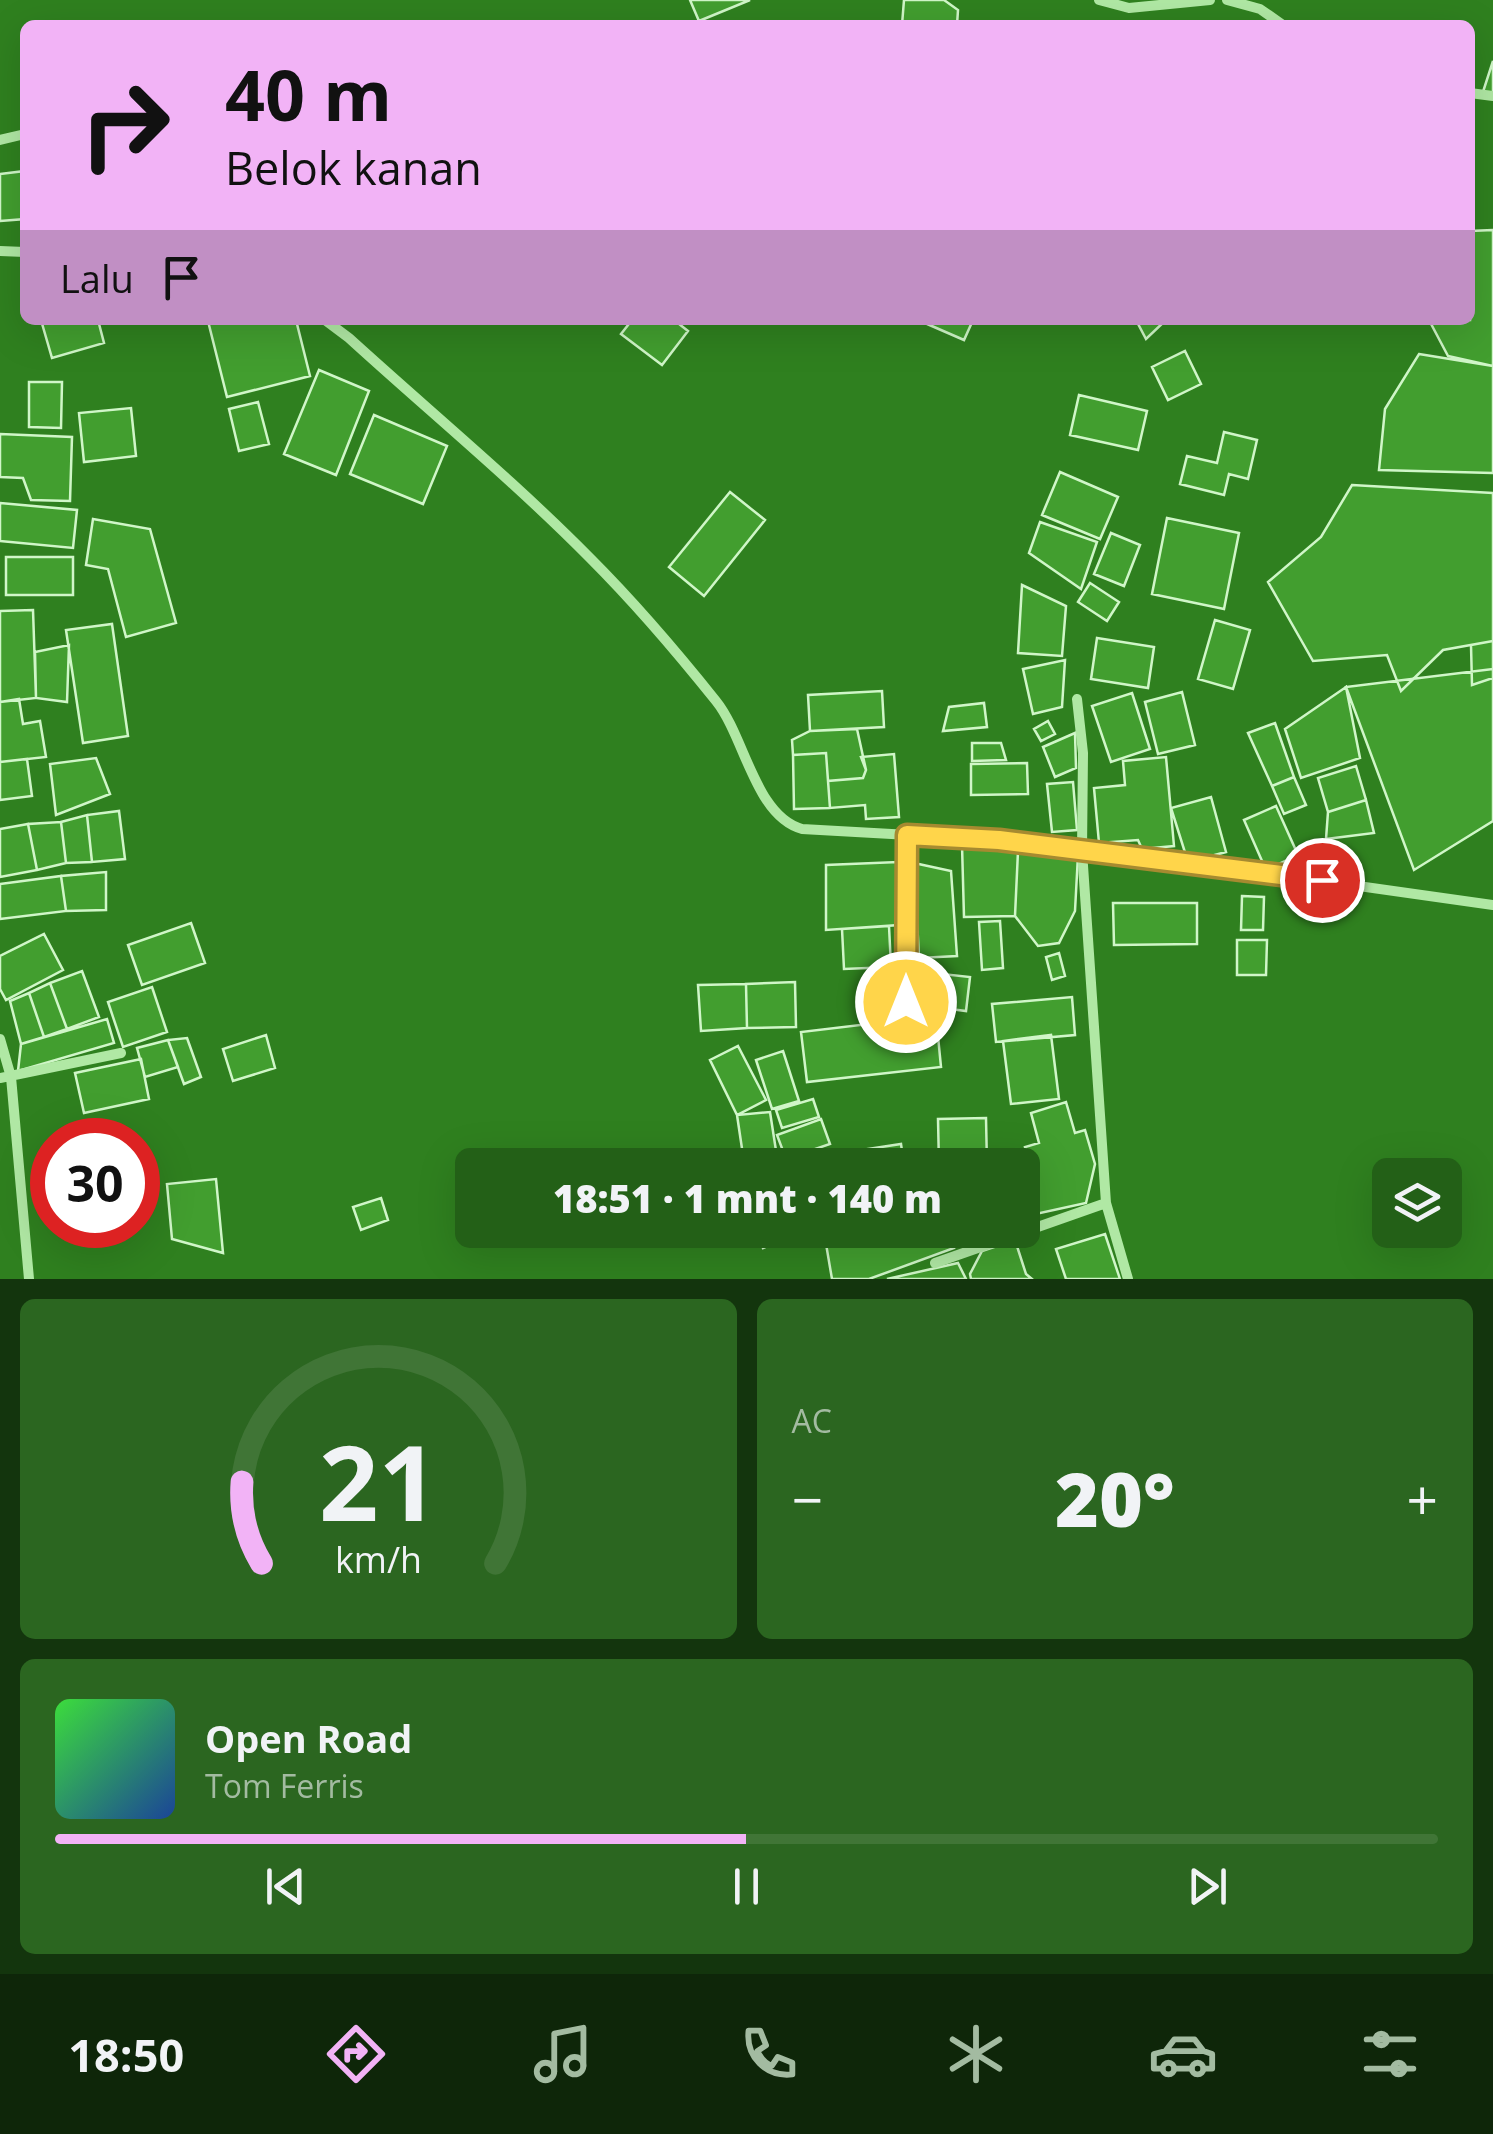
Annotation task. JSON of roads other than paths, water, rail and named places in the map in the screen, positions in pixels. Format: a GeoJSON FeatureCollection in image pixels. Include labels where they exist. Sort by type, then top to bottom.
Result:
{"type":"FeatureCollection","features":[{"type":"Feature","properties":{"kind":"street"},"geometry":{"type":"LineString","coordinates":[[1100,0],[1129,8],[1210,0]]}},
{"type":"Feature","properties":{"kind":"street"},"geometry":{"type":"LineString","coordinates":[[1226,0],[1260,9],[1276,20]]}},
{"type":"Feature","properties":{"kind":"street"},"geometry":{"type":"LineString","coordinates":[[331,325],[588,556],[640,612],[720,706],[780,819],[802,829],[999,840],[1493,905]]}},
{"type":"Feature","properties":{"kind":"street"},"geometry":{"type":"LineString","coordinates":[[1077,699],[1083,753],[1082,851],[1106,1203],[1128,1279]]}},
{"type":"Feature","properties":{"kind":"street"},"geometry":{"type":"LineString","coordinates":[[906,1002],[907,835]]}},
{"type":"Feature","properties":{"kind":"street"},"geometry":{"type":"LineString","coordinates":[[0,1039],[28,1279]]}},
{"type":"Feature","properties":{"kind":"street"},"geometry":{"type":"LineString","coordinates":[[5,1078],[122,1054]]}},
{"type":"Feature","properties":{"kind":"street"},"geometry":{"type":"LineString","coordinates":[[935,1262],[1106,1203]]}}]}
